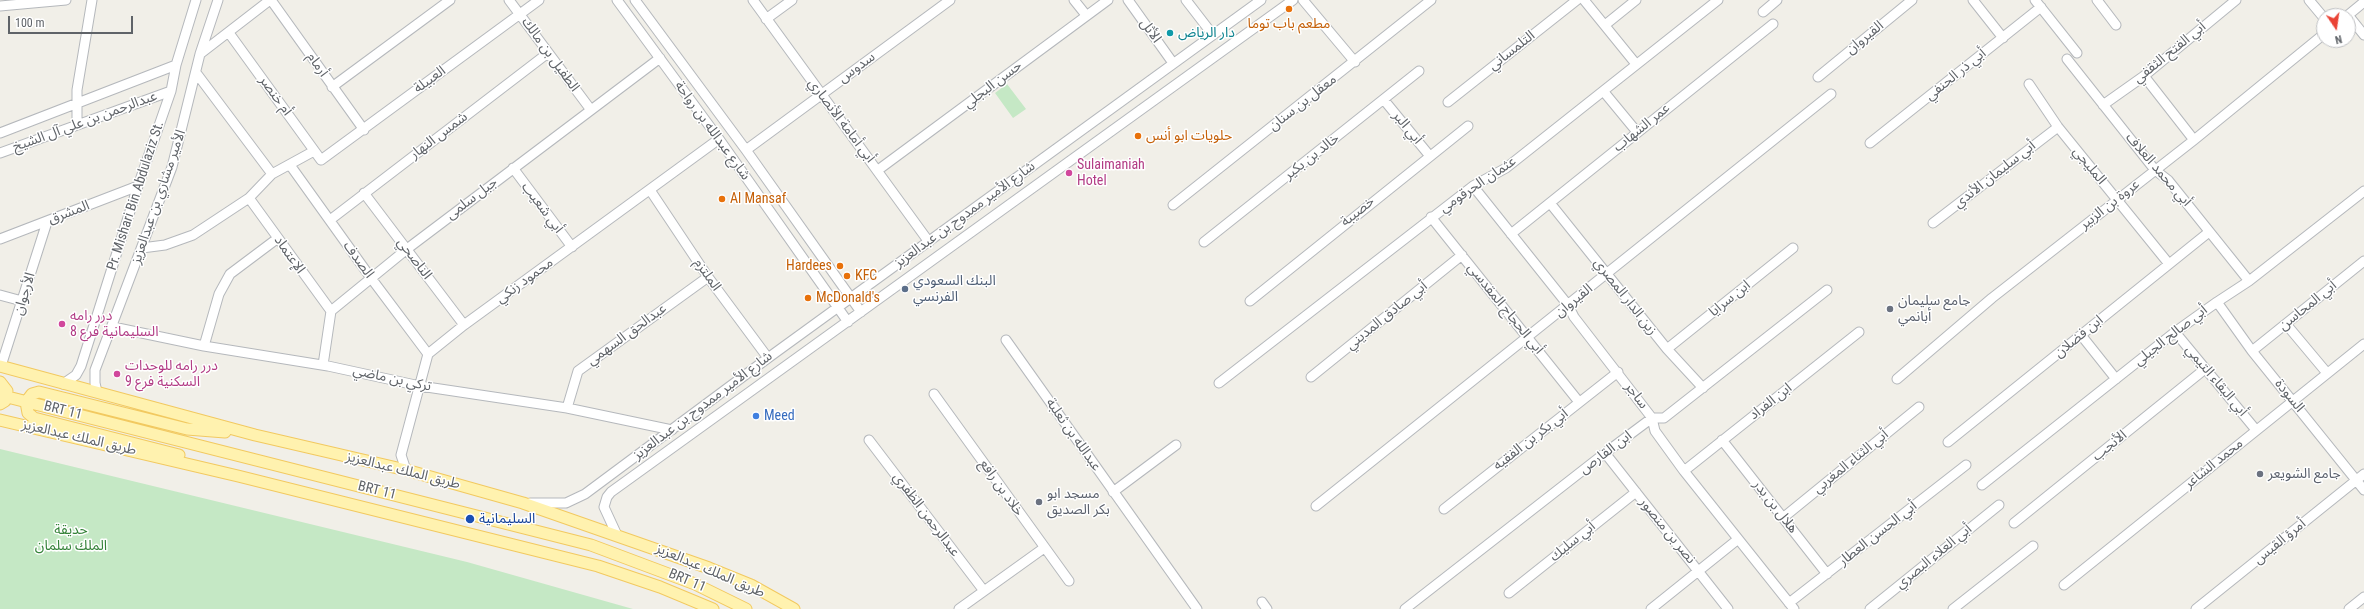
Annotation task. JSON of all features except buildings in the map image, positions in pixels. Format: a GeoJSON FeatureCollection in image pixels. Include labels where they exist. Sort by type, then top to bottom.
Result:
{"type":"FeatureCollection","features":[{"type":"Feature","properties":{"kind":"main road","name":"طريق الملك عبدالعزيز"},"geometry":{"type":"LineString","coordinates":[[1,366],[254,435],[406,470],[523,503],[616,533],[751,585],[794,609]]}},
{"type":"Feature","properties":{"kind":"main road"},"geometry":{"type":"LineString","coordinates":[[0,382],[6,387],[2,399]]}},
{"type":"Feature","properties":{"kind":"main road"},"geometry":{"type":"LineString","coordinates":[[238,476],[165,451],[34,418],[28,414],[26,402],[32,394],[39,392],[187,429],[254,435]]}},
{"type":"Feature","properties":{"kind":"main road","name":"BRT 11"},"geometry":{"type":"LineString","coordinates":[[2,399],[26,402],[591,545],[695,584],[746,609]]}},
{"type":"Feature","properties":{"kind":"main road","name":"طريق الملك عبدالعزيز"},"geometry":{"type":"LineString","coordinates":[[0,420],[238,476],[598,566],[660,587],[713,609]]}},
{"type":"Feature","properties":{"kind":"street"},"geometry":{"type":"LineString","coordinates":[[0,6],[66,0]]}},
{"type":"Feature","properties":{"kind":"street"},"geometry":{"type":"LineString","coordinates":[[77,126],[76,104],[92,0]]}},
{"type":"Feature","properties":{"kind":"street","name":"Pr. Mishari Bin Abdulaziz St."},"geometry":{"type":"LineString","coordinates":[[63,384],[78,372],[84,355],[138,186],[171,91],[176,65],[196,0]]}},
{"type":"Feature","properties":{"kind":"street","name":"الأمير مشاري بن عبدالعزيز"},"geometry":{"type":"LineString","coordinates":[[97,392],[94,377],[172,167],[197,74],[200,54],[218,0]]}},
{"type":"Feature","properties":{"kind":"street"},"geometry":{"type":"LineString","coordinates":[[200,54],[271,0]]}},
{"type":"Feature","properties":{"kind":"street","name":"أرمام"},"geometry":{"type":"LineString","coordinates":[[271,0],[364,130]]}},
{"type":"Feature","properties":{"kind":"street"},"geometry":{"type":"LineString","coordinates":[[332,87],[450,0]]}},
{"type":"Feature","properties":{"kind":"street","name":"الطفيل بن مالك"},"geometry":{"type":"LineString","coordinates":[[509,0],[591,110]]}},
{"type":"Feature","properties":{"kind":"street","name":"العبيلة"},"geometry":{"type":"LineString","coordinates":[[321,160],[364,130],[539,0]]}},
{"type":"Feature","properties":{"kind":"street","name":"شارع عبدالله بن رواحة"},"geometry":{"type":"LineString","coordinates":[[617,0],[719,139],[848,322]]}},
{"type":"Feature","properties":{"kind":"street","name":"شارع عبدالله بن رواحة"},"geometry":{"type":"LineString","coordinates":[[635,0],[746,150],[861,312]]}},
{"type":"Feature","properties":{"kind":"street","name":"أبي أمامة الأنصاري"},"geometry":{"type":"LineString","coordinates":[[753,0],[929,242]]}},
{"type":"Feature","properties":{"kind":"street"},"geometry":{"type":"LineString","coordinates":[[766,19],[792,0]]}},
{"type":"Feature","properties":{"kind":"street","name":"سدوس"},"geometry":{"type":"LineString","coordinates":[[746,150],[950,0]]}},
{"type":"Feature","properties":{"kind":"street"},"geometry":{"type":"LineString","coordinates":[[1074,0],[1086,15]]}},
{"type":"Feature","properties":{"kind":"street","name":"حسن البجلي"},"geometry":{"type":"LineString","coordinates":[[878,170],[1108,0]]}},
{"type":"Feature","properties":{"kind":"street","name":"الأثل"},"geometry":{"type":"LineString","coordinates":[[1128,0],[1173,63]]}},
{"type":"Feature","properties":{"kind":"street"},"geometry":{"type":"LineString","coordinates":[[1186,0],[1213,35]]}},
{"type":"Feature","properties":{"kind":"street","name":"شارع الأمير ممدوح بن عبدالعزيز"},"geometry":{"type":"LineString","coordinates":[[523,503],[566,503],[585,494],[850,298],[1261,0]]}},
{"type":"Feature","properties":{"kind":"street","name":"شارع الأمير ممدوح بن عبدالعزيز"},"geometry":{"type":"LineString","coordinates":[[616,533],[604,508],[607,497],[611,492],[1293,0]]}},
{"type":"Feature","properties":{"kind":"street"},"geometry":{"type":"LineString","coordinates":[[1303,0],[1355,62]]}},
{"type":"Feature","properties":{"kind":"street","name":"معقل بن سنان"},"geometry":{"type":"LineString","coordinates":[[1173,205],[1355,62],[1431,0]]}},
{"type":"Feature","properties":{"kind":"street","name":"التلمساني"},"geometry":{"type":"LineString","coordinates":[[1448,102],[1577,0]]}},
{"type":"Feature","properties":{"kind":"street"},"geometry":{"type":"LineString","coordinates":[[1584,0],[1636,64]]}},
{"type":"Feature","properties":{"kind":"street"},"geometry":{"type":"LineString","coordinates":[[1605,25],[1636,0]]}},
{"type":"Feature","properties":{"kind":"street","name":"عثمان الحرقومي"},"geometry":{"type":"LineString","coordinates":[[1219,383],[1472,186],[1506,168],[1604,92],[1636,64],[1718,0]]}},
{"type":"Feature","properties":{"kind":"street"},"geometry":{"type":"LineString","coordinates":[[1763,12],[1777,0]]}},
{"type":"Feature","properties":{"kind":"street","name":"القيروان"},"geometry":{"type":"LineString","coordinates":[[1818,77],[1912,0]]}},
{"type":"Feature","properties":{"kind":"street"},"geometry":{"type":"LineString","coordinates":[[1973,0],[2003,38]]}},
{"type":"Feature","properties":{"kind":"street"},"geometry":{"type":"LineString","coordinates":[[2097,0],[2116,25]]}},
{"type":"Feature","properties":{"kind":"street","name":"أبي الفتح الثقفي"},"geometry":{"type":"LineString","coordinates":[[2103,105],[2144,76],[2236,0]]}},
{"type":"Feature","properties":{"kind":"street"},"geometry":{"type":"LineString","coordinates":[[2310,0],[2316,8]]}},
{"type":"Feature","properties":{"kind":"street"},"geometry":{"type":"LineString","coordinates":[[2356,9],[2364,2]]}},
{"type":"Feature","properties":{"kind":"street"},"geometry":{"type":"LineString","coordinates":[[2038,4],[2077,53]]}},
{"type":"Feature","properties":{"kind":"street","name":"أبي ذر الحنفي"},"geometry":{"type":"LineString","coordinates":[[1870,143],[2003,38],[2038,4]]}},
{"type":"Feature","properties":{"kind":"street","name":"عمر الشهاب"},"geometry":{"type":"LineString","coordinates":[[1511,234],[1773,24]]}},
{"type":"Feature","properties":{"kind":"street"},"geometry":{"type":"LineString","coordinates":[[2356,26],[2364,35]]}},
{"type":"Feature","properties":{"kind":"street","name":"أم خنصر"},"geometry":{"type":"LineString","coordinates":[[229,33],[321,160]]}},
{"type":"Feature","properties":{"kind":"street","name":"عروة بن الزبير"},"geometry":{"type":"LineString","coordinates":[[1897,379],[1992,298],[2194,140],[2316,41]]}},
{"type":"Feature","properties":{"kind":"street","name":"شمس النهار"},"geometry":{"type":"LineString","coordinates":[[330,220],[548,53]]}},
{"type":"Feature","properties":{"kind":"street","name":"جبل سلمى"},"geometry":{"type":"LineString","coordinates":[[331,311],[407,249],[660,58]]}},
{"type":"Feature","properties":{"kind":"street","name":"أبي محمد العلاف"},"geometry":{"type":"LineString","coordinates":[[2067,59],[2155,170],[2168,180],[2249,282]]}},
{"type":"Feature","properties":{"kind":"street"},"geometry":{"type":"LineString","coordinates":[[0,133],[176,65]]}},
{"type":"Feature","properties":{"kind":"street","name":"خالد بن بكير"},"geometry":{"type":"LineString","coordinates":[[1204,242],[1419,71]]}},
{"type":"Feature","properties":{"kind":"street"},"geometry":{"type":"LineString","coordinates":[[197,74],[272,174]]}},
{"type":"Feature","properties":{"kind":"street"},"geometry":{"type":"LineString","coordinates":[[2144,76],[2194,140]]}},
{"type":"Feature","properties":{"kind":"street","name":"المليجي"},"geometry":{"type":"LineString","coordinates":[[2029,84],[2058,127],[2169,264]]}},
{"type":"Feature","properties":{"kind":"street","name":"عبدالرحمن بن علي آل الشيخ"},"geometry":{"type":"LineString","coordinates":[[0,153],[171,91]]}},
{"type":"Feature","properties":{"kind":"street"},"geometry":{"type":"LineString","coordinates":[[1604,92],[1637,132]]}},
{"type":"Feature","properties":{"kind":"street","name":"القيروان"},"geometry":{"type":"LineString","coordinates":[[1316,506],[1528,338],[1831,94]]}},
{"type":"Feature","properties":{"kind":"street","name":"أبي البر"},"geometry":{"type":"LineString","coordinates":[[1384,100],[1429,155]]}},
{"type":"Feature","properties":{"kind":"street","name":"خصيبة"},"geometry":{"type":"LineString","coordinates":[[1250,302],[1429,155],[1468,126]]}},
{"type":"Feature","properties":{"kind":"street","name":"أبي سليمان الأندي"},"geometry":{"type":"LineString","coordinates":[[1933,223],[2058,127]]}},
{"type":"Feature","properties":{"kind":"street","name":"محمود زنكي"},"geometry":{"type":"LineString","coordinates":[[428,354],[464,325],[719,139]]}},
{"type":"Feature","properties":{"kind":"street"},"geometry":{"type":"LineString","coordinates":[[142,248],[166,245],[193,235],[249,198],[272,174],[314,151]]}},
{"type":"Feature","properties":{"kind":"street","name":"الصدف"},"geometry":{"type":"LineString","coordinates":[[290,164],[371,278],[428,354]]}},
{"type":"Feature","properties":{"kind":"street","name":"أبي شعيب"},"geometry":{"type":"LineString","coordinates":[[513,168],[572,247]]}},
{"type":"Feature","properties":{"kind":"street","name":"المشرق"},"geometry":{"type":"LineString","coordinates":[[0,239],[138,186]]}},
{"type":"Feature","properties":{"kind":"street","name":"ساجر"},"geometry":{"type":"LineString","coordinates":[[1472,186],[1568,305],[1574,317],[1618,372],[1652,418],[1655,431],[1684,471],[1737,540],[1791,606]]}},
{"type":"Feature","properties":{"kind":"street","name":"الملتزم"},"geometry":{"type":"LineString","coordinates":[[650,190],[708,277],[768,358]]}},
{"type":"Feature","properties":{"kind":"street","name":"أبي صالح الجيلي"},"geometry":{"type":"LineString","coordinates":[[1982,485],[2175,332],[2217,302],[2249,282],[2364,192]]}},
{"type":"Feature","properties":{"kind":"street","name":"الناصحي"},"geometry":{"type":"LineString","coordinates":[[364,193],[464,325]]}},
{"type":"Feature","properties":{"kind":"street","name":"الإعتماد"},"geometry":{"type":"LineString","coordinates":[[249,198],[331,311]]}},
{"type":"Feature","properties":{"kind":"street","name":"زين الدار المصري"},"geometry":{"type":"LineString","coordinates":[[1550,202],[1667,350],[1703,388]]}},
{"type":"Feature","properties":{"kind":"street","name":"أبي الحجاج المقدسي"},"geometry":{"type":"LineString","coordinates":[[1431,217],[1579,402]]}},
{"type":"Feature","properties":{"kind":"street","name":"الأرجوان"},"geometry":{"type":"LineString","coordinates":[[1,366],[47,222]]}},
{"type":"Feature","properties":{"kind":"street","name":"ابن فضلان"},"geometry":{"type":"LineString","coordinates":[[1948,442],[2209,232]]}},
{"type":"Feature","properties":{"kind":"street"},"geometry":{"type":"LineString","coordinates":[[204,346],[219,294],[230,274],[278,238]]}},
{"type":"Feature","properties":{"kind":"street","name":"ابن سرايا"},"geometry":{"type":"LineString","coordinates":[[1667,350],[1793,248]]}},
{"type":"Feature","properties":{"kind":"street","name":"أبي صادق المديني"},"geometry":{"type":"LineString","coordinates":[[1311,377],[1462,255]]}},
{"type":"Feature","properties":{"kind":"street","name":"أبي المحاسن"},"geometry":{"type":"LineString","coordinates":[[2252,351],[2364,261]]}},
{"type":"Feature","properties":{"kind":"street","name":"عبدالحق السهمي"},"geometry":{"type":"LineString","coordinates":[[567,408],[578,371],[708,277]]}},
{"type":"Feature","properties":{"kind":"street","name":"ابن القارص"},"geometry":{"type":"LineString","coordinates":[[1406,609],[1605,453],[1652,418],[1664,418],[1827,290]]}},
{"type":"Feature","properties":{"kind":"street"},"geometry":{"type":"LineString","coordinates":[[0,296],[22,301]]}},
{"type":"Feature","properties":{"kind":"street","name":"السودة"},"geometry":{"type":"LineString","coordinates":[[2217,302],[2252,351],[2364,490]]}},
{"type":"Feature","properties":{"kind":"street"},"geometry":{"type":"LineString","coordinates":[[323,365],[331,311]]}},
{"type":"Feature","properties":{"kind":"street"},"geometry":{"type":"LineString","coordinates":[[2286,324],[2327,373]]}},
{"type":"Feature","properties":{"kind":"street","name":"تركي بن ماضي"},"geometry":{"type":"LineString","coordinates":[[113,327],[204,346],[323,365],[420,386],[567,408],[672,430]]}},
{"type":"Feature","properties":{"kind":"street","name":"ابن الفراد"},"geometry":{"type":"LineString","coordinates":[[1684,471],[1859,332]]}},
{"type":"Feature","properties":{"kind":"street","name":"أبي البقاء التيمي"},"geometry":{"type":"LineString","coordinates":[[2175,332],[2256,430]]}},
{"type":"Feature","properties":{"kind":"street"},"geometry":{"type":"LineString","coordinates":[[2081,335],[2116,379]]}},
{"type":"Feature","properties":{"kind":"street","name":"عبدالله بن ثعلبة"},"geometry":{"type":"LineString","coordinates":[[1006,340],[1197,609]]}},
{"type":"Feature","properties":{"kind":"street","name":"محمد الشاعر"},"geometry":{"type":"LineString","coordinates":[[2064,584],[2364,344]]}},
{"type":"Feature","properties":{"kind":"street"},"geometry":{"type":"LineString","coordinates":[[406,470],[401,455],[428,354]]}},
{"type":"Feature","properties":{"kind":"street"},"geometry":{"type":"LineString","coordinates":[[84,355],[90,361],[100,359]]}},
{"type":"Feature","properties":{"kind":"street","name":"الأنجب"},"geometry":{"type":"LineString","coordinates":[[2014,522],[2205,369]]}},
{"type":"Feature","properties":{"kind":"street","name":"أبي بكر بن الفقيه"},"geometry":{"type":"LineString","coordinates":[[1444,509],[1618,372]]}},
{"type":"Feature","properties":{"kind":"street","name":"خلاد بن رافع"},"geometry":{"type":"LineString","coordinates":[[934,394],[1069,581]]}},
{"type":"Feature","properties":{"kind":"street","name":"أبي الثناء المغربي"},"geometry":{"type":"LineString","coordinates":[[1784,517],[1919,407]]}},
{"type":"Feature","properties":{"kind":"street","name":"عبدالرحمن الظفري"},"geometry":{"type":"LineString","coordinates":[[869,440],[984,591]]}},
{"type":"Feature","properties":{"kind":"street","name":"هلال بن بدر"},"geometry":{"type":"LineString","coordinates":[[1722,440],[1784,517],[1827,574]]}},
{"type":"Feature","properties":{"kind":"street"},"geometry":{"type":"LineString","coordinates":[[1113,492],[1176,445]]}},
{"type":"Feature","properties":{"kind":"street","name":"نصر بن منصور"},"geometry":{"type":"LineString","coordinates":[[1605,453],[1728,609]]}},
{"type":"Feature","properties":{"kind":"street","name":"أبي الحسن العطار"},"geometry":{"type":"LineString","coordinates":[[1791,606],[1827,574],[1966,465]]}},
{"type":"Feature","properties":{"kind":"street","name":"أمرؤ القيس"},"geometry":{"type":"LineString","coordinates":[[2196,609],[2364,474]]}},
{"type":"Feature","properties":{"kind":"street","name":"أبي سليك"},"geometry":{"type":"LineString","coordinates":[[1509,593],[1636,492]]}},
{"type":"Feature","properties":{"kind":"street","name":"أبي العلاء البصري"},"geometry":{"type":"LineString","coordinates":[[1874,608],[1999,505]]}},
{"type":"Feature","properties":{"kind":"street"},"geometry":{"type":"LineString","coordinates":[[1651,609],[1737,540]]}},
{"type":"Feature","properties":{"kind":"street"},"geometry":{"type":"LineString","coordinates":[[1953,609],[2032,546]]}},
{"type":"Feature","properties":{"kind":"street"},"geometry":{"type":"LineString","coordinates":[[959,609],[1044,548]]}},
{"type":"Feature","properties":{"kind":"street"},"geometry":{"type":"LineString","coordinates":[[2349,609],[2364,597]]}},
{"type":"Feature","properties":{"kind":"green space"},"geometry":{"type":"Polygon","coordinates":[[[1007,84],[1026,109],[1013,118],[995,93],[1007,84]]]}},
{"type":"Feature","properties":{"kind":"green space","name":"حديقة الملك سلمان"},"geometry":{"type":"Polygon","coordinates":[[[0,449],[467,562],[633,609],[0,609],[0,449]]]}},
{"type":"Feature","properties":{"kind":"place","name":"مطعم باب توما"},"geometry":{"type":"Point","coordinates":[1289,9]}},
{"type":"Feature","properties":{"kind":"place","name":"دار الرياض"},"geometry":{"type":"Point","coordinates":[1170,33]}},
{"type":"Feature","properties":{"kind":"place","name":"حلويات ابو أنس"},"geometry":{"type":"Point","coordinates":[1138,136]}},
{"type":"Feature","properties":{"kind":"place","name":"Sulaimaniah Hotel"},"geometry":{"type":"Point","coordinates":[1069,173]}},
{"type":"Feature","properties":{"kind":"place","name":"Al Mansaf"},"geometry":{"type":"Point","coordinates":[722,199]}},
{"type":"Feature","properties":{"kind":"place","name":"Hardees"},"geometry":{"type":"Point","coordinates":[840,266]}},
{"type":"Feature","properties":{"kind":"place","name":"KFC"},"geometry":{"type":"Point","coordinates":[847,276]}},
{"type":"Feature","properties":{"kind":"place","name":"البنك السعودي الفرنسي"},"geometry":{"type":"Point","coordinates":[905,289]}},
{"type":"Feature","properties":{"kind":"place","name":"McDonald's"},"geometry":{"type":"Point","coordinates":[808,298]}},
{"type":"Feature","properties":{"kind":"place","name":"جامع سليمان أبانمي"},"geometry":{"type":"Point","coordinates":[1890,309]}},
{"type":"Feature","properties":{"kind":"place","name":"درر رامه السليمانية فرع 8"},"geometry":{"type":"Point","coordinates":[62,324]}},
{"type":"Feature","properties":{"kind":"place","name":"درر رامه للوحدات السكنية فرع 9"},"geometry":{"type":"Point","coordinates":[117,374]}},
{"type":"Feature","properties":{"kind":"place","name":"Meed"},"geometry":{"type":"Point","coordinates":[756,416]}},
{"type":"Feature","properties":{"kind":"place","name":"جامع الشويعر"},"geometry":{"type":"Point","coordinates":[2260,474]}},
{"type":"Feature","properties":{"kind":"place","name":"مسجد ابو بكر الصديق"},"geometry":{"type":"Point","coordinates":[1039,502]}},
{"type":"Feature","properties":{"kind":"place","name":"السليمانية"},"geometry":{"type":"Point","coordinates":[470,519]}}]}
